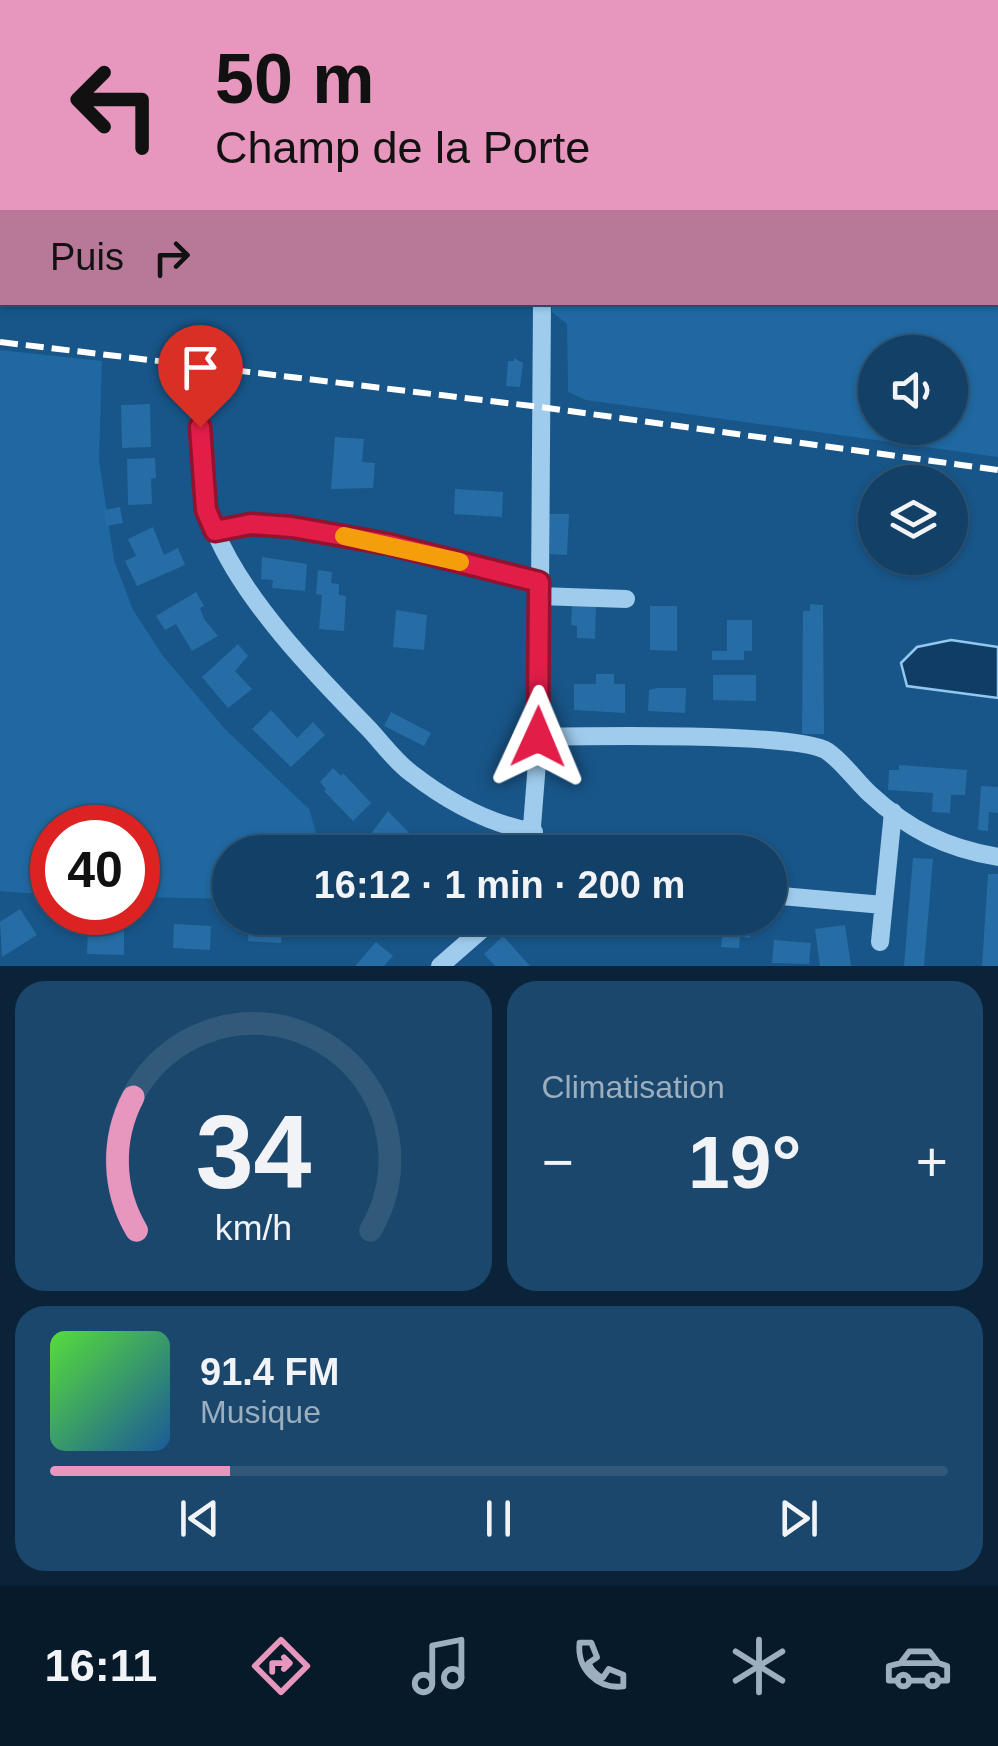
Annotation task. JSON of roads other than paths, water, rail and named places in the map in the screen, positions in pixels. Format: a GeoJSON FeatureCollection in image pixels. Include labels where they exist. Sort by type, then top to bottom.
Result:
{"type":"FeatureCollection","features":[{"type":"Feature","properties":{"kind":"street"},"geometry":{"type":"LineString","coordinates":[[533,835],[538,737],[542,305]]}},
{"type":"Feature","properties":{"kind":"street"},"geometry":{"type":"LineString","coordinates":[[200,398],[200,456],[206,510],[226,558],[302,657],[409,772],[485,818],[534,832]]}},
{"type":"Feature","properties":{"kind":"street"},"geometry":{"type":"LineString","coordinates":[[215,531],[251,524],[292,527],[388,544],[539,589],[626,599]]}},
{"type":"Feature","properties":{"kind":"street"},"geometry":{"type":"LineString","coordinates":[[538,737],[780,740],[826,750],[873,797],[924,836],[968,852],[998,857]]}},
{"type":"Feature","properties":{"kind":"street"},"geometry":{"type":"LineString","coordinates":[[880,942],[893,812]]}},
{"type":"Feature","properties":{"kind":"street"},"geometry":{"type":"LineString","coordinates":[[787,895],[884,904]]}},
{"type":"Feature","properties":{"kind":"street"},"geometry":{"type":"LineString","coordinates":[[440,966],[476,935]]}},
{"type":"Feature","properties":{"kind":"railway"},"geometry":{"type":"LineString","coordinates":[[0,342],[540,407],[998,470]]}}]}
